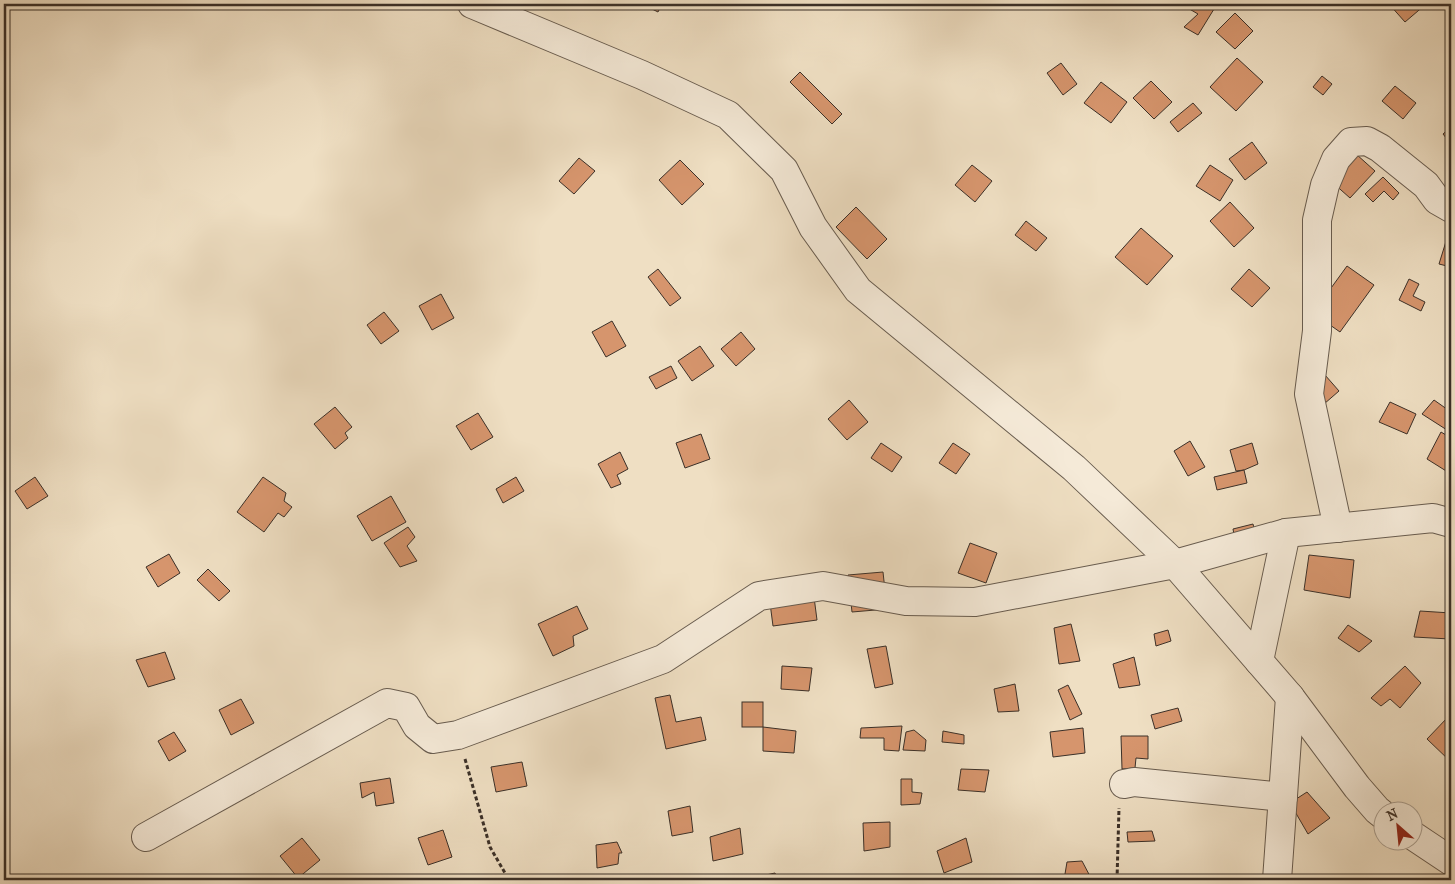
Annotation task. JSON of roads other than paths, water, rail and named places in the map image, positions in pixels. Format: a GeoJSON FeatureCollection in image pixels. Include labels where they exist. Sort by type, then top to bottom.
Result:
{"type":"FeatureCollection","features":[{"type":"Feature","properties":{"kind":"street"},"geometry":{"type":"LineString","coordinates":[[472,4],[642,75],[728,115],[784,170],[813,227],[858,290],[1074,468],[1175,564],[1290,698],[1372,804]]}},
{"type":"Feature","properties":{"kind":"street"},"geometry":{"type":"LineString","coordinates":[[1338,528],[1309,394],[1317,331],[1317,220],[1325,185],[1336,158],[1351,142],[1367,140],[1380,148],[1426,185],[1437,200],[1451,208]]}},
{"type":"Feature","properties":{"kind":"street"},"geometry":{"type":"LineString","coordinates":[[146,837],[387,703],[406,707],[417,726],[433,739],[458,735],[663,659],[759,596],[823,586],[906,601],[974,602],[1175,564],[1286,533],[1433,518],[1451,523]]}},
{"type":"Feature","properties":{"kind":"street"},"geometry":{"type":"LineString","coordinates":[[1259,661],[1286,533]]}},
{"type":"Feature","properties":{"kind":"street"},"geometry":{"type":"LineString","coordinates":[[1277,880],[1290,698]]}},
{"type":"Feature","properties":{"kind":"street"},"geometry":{"type":"LineString","coordinates":[[1124,784],[1134,782],[1283,797]]}},
{"type":"Feature","properties":{"kind":"street"},"geometry":{"type":"LineString","coordinates":[[1422,842],[1451,861]]}}]}
